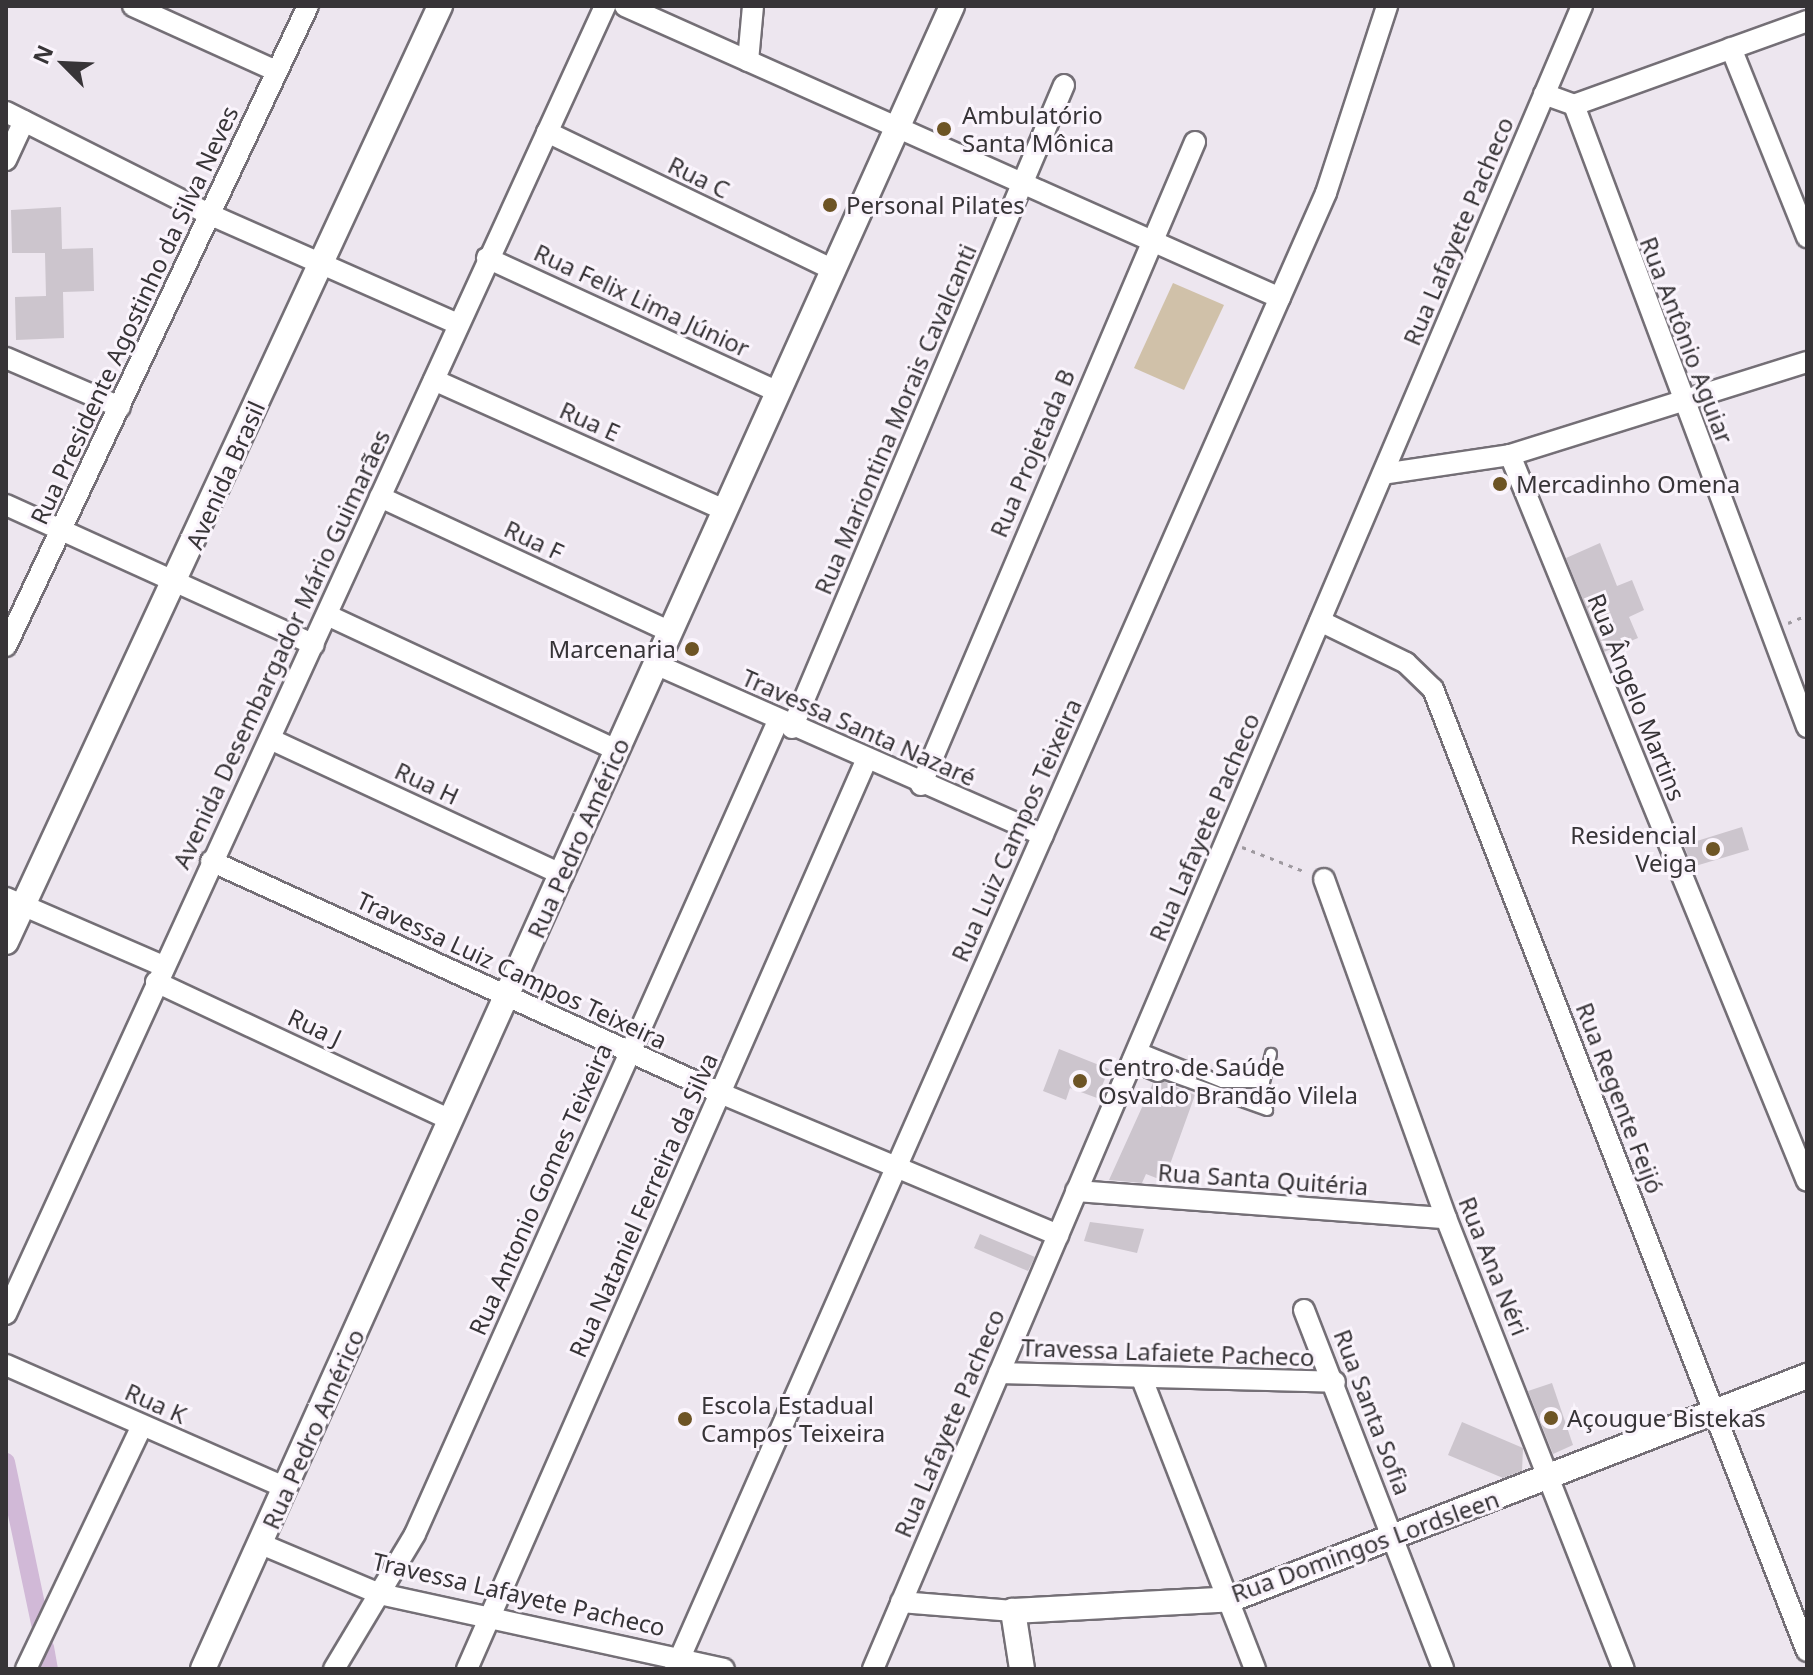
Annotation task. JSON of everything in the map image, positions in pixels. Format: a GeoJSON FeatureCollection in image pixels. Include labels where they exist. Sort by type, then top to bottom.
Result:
{"type":"FeatureCollection","features":[{"type":"Feature","properties":{"kind":"street"},"geometry":{"type":"LineString","coordinates":[[133,6],[276,71]]}},
{"type":"Feature","properties":{"kind":"street","name":"Rua Presidente Agostinho da Silva Neves"},"geometry":{"type":"LineString","coordinates":[[6,646],[213,216],[308,6]]}},
{"type":"Feature","properties":{"kind":"street","name":"Avenida Brasil"},"geometry":{"type":"LineString","coordinates":[[6,942],[14,902],[177,582],[440,6]]}},
{"type":"Feature","properties":{"kind":"street","name":"Avenida Desembargador Mário Guimarães"},"geometry":{"type":"LineString","coordinates":[[6,1314],[211,861],[314,645],[434,380],[456,323],[605,6]]}},
{"type":"Feature","properties":{"kind":"street"},"geometry":{"type":"LineString","coordinates":[[625,6],[1021,188],[1280,298]]}},
{"type":"Feature","properties":{"kind":"street"},"geometry":{"type":"LineString","coordinates":[[748,61],[753,6]]}},
{"type":"Feature","properties":{"kind":"street","name":"Rua Luiz Campos Teixeira"},"geometry":{"type":"LineString","coordinates":[[678,1664],[1326,193],[1387,6]]}},
{"type":"Feature","properties":{"kind":"street","name":"Rua Lafayete Pacheco"},"geometry":{"type":"LineString","coordinates":[[873,1669],[1582,6]]}},
{"type":"Feature","properties":{"kind":"street","name":"Rua Pedro Américo"},"geometry":{"type":"LineString","coordinates":[[203,1669],[563,875],[667,630],[725,510],[774,390],[829,268],[897,131],[948,12]]}},
{"type":"Feature","properties":{"kind":"street"},"geometry":{"type":"LineString","coordinates":[[1544,94],[1574,105],[1807,21]]}},
{"type":"Feature","properties":{"kind":"street"},"geometry":{"type":"LineString","coordinates":[[1731,48],[1807,237]]}},
{"type":"Feature","properties":{"kind":"street","name":"Rua Mariontina Morais Cavalcanti"},"geometry":{"type":"LineString","coordinates":[[785,724],[1064,85]]}},
{"type":"Feature","properties":{"kind":"street","name":"Rua Antônio Aguiar"},"geometry":{"type":"LineString","coordinates":[[1574,105],[1807,727]]}},
{"type":"Feature","properties":{"kind":"street"},"geometry":{"type":"LineString","coordinates":[[6,160],[15,116],[213,216],[456,323]]}},
{"type":"Feature","properties":{"kind":"street","name":"Rua C"},"geometry":{"type":"LineString","coordinates":[[547,132],[829,268]]}},
{"type":"Feature","properties":{"kind":"street","name":"Rua Projetada B"},"geometry":{"type":"LineString","coordinates":[[921,785],[1195,142]]}},
{"type":"Feature","properties":{"kind":"street","name":"Rua Felix Lima Júnior"},"geometry":{"type":"LineString","coordinates":[[487,258],[774,390]]}},
{"type":"Feature","properties":{"kind":"street"},"geometry":{"type":"LineString","coordinates":[[6,358],[120,407]]}},
{"type":"Feature","properties":{"kind":"street"},"geometry":{"type":"LineString","coordinates":[[1383,474],[1510,455],[1807,362]]}},
{"type":"Feature","properties":{"kind":"street","name":"Rua E"},"geometry":{"type":"LineString","coordinates":[[434,380],[725,510]]}},
{"type":"Feature","properties":{"kind":"street","name":"Rua Ângelo Martins"},"geometry":{"type":"LineString","coordinates":[[1510,455],[1807,1181]]}},
{"type":"Feature","properties":{"kind":"street","name":"Rua F"},"geometry":{"type":"LineString","coordinates":[[380,497],[667,630]]}},
{"type":"Feature","properties":{"kind":"street"},"geometry":{"type":"LineString","coordinates":[[6,505],[314,645]]}},
{"type":"Feature","properties":{"kind":"street"},"geometry":{"type":"LineString","coordinates":[[327,615],[617,750]]}},
{"type":"Feature","properties":{"kind":"street","name":"Rua Regente Feijó"},"geometry":{"type":"LineString","coordinates":[[1320,621],[1406,663],[1433,689],[1807,1651]]}},
{"type":"Feature","properties":{"kind":"street","name":"Travessa Santa Nazaré"},"geometry":{"type":"LineString","coordinates":[[655,664],[866,761],[1043,835]]}},
{"type":"Feature","properties":{"kind":"street","name":"Rua Antonio Gomes Teixeira"},"geometry":{"type":"LineString","coordinates":[[334,1669],[415,1534],[630,1052],[785,724]]}},
{"type":"Feature","properties":{"kind":"street","name":"Rua H"},"geometry":{"type":"LineString","coordinates":[[270,739],[563,875]]}},
{"type":"Feature","properties":{"kind":"street","name":"Rua Nataniel Ferreira da Silva"},"geometry":{"type":"LineString","coordinates":[[467,1669],[866,761]]}},
{"type":"Feature","properties":{"kind":"street","name":"Travessa Luiz Campos Teixeira"},"geometry":{"type":"LineString","coordinates":[[211,861],[720,1093],[1058,1235]]}},
{"type":"Feature","properties":{"kind":"street","name":"Rua Ana Néri"},"geometry":{"type":"LineString","coordinates":[[1324,879],[1446,1218],[1551,1476],[1624,1669]]}},
{"type":"Feature","properties":{"kind":"street","name":"Rua J"},"geometry":{"type":"LineString","coordinates":[[14,902],[451,1120]]}},
{"type":"Feature","properties":{"kind":"street"},"geometry":{"type":"LineString","coordinates":[[1135,1054],[1158,1071]]}},
{"type":"Feature","properties":{"kind":"street","name":"Rua Santa Quitéria"},"geometry":{"type":"LineString","coordinates":[[1076,1191],[1446,1218]]}},
{"type":"Feature","properties":{"kind":"street","name":"Rua Santa Sofia"},"geometry":{"type":"LineString","coordinates":[[1304,1310],[1335,1382],[1443,1669]]}},
{"type":"Feature","properties":{"kind":"street","name":"Rua K"},"geometry":{"type":"LineString","coordinates":[[6,1365],[286,1488]]}},
{"type":"Feature","properties":{"kind":"street","name":"Travessa Lafaiete Pacheco"},"geometry":{"type":"LineString","coordinates":[[999,1373],[1335,1382]]}},
{"type":"Feature","properties":{"kind":"street","name":"Rua Domingos Lordsleen"},"geometry":{"type":"LineString","coordinates":[[901,1602],[1013,1611],[1232,1599],[1807,1376]]}},
{"type":"Feature","properties":{"kind":"street"},"geometry":{"type":"LineString","coordinates":[[1142,1379],[1232,1599],[1255,1669]]}},
{"type":"Feature","properties":{"kind":"street"},"geometry":{"type":"LineString","coordinates":[[26,1669],[142,1426]]}},
{"type":"Feature","properties":{"kind":"street","name":"Travessa Lafayete Pacheco"},"geometry":{"type":"LineString","coordinates":[[261,1544],[380,1594],[490,1617],[678,1664],[724,1669]]}},
{"type":"Feature","properties":{"kind":"street"},"geometry":{"type":"LineString","coordinates":[[1013,1611],[1022,1669]]}},
{"type":"Feature","properties":{"kind":"lane"},"geometry":{"type":"LineString","coordinates":[[1135,1054],[1222,1082],[1264,1082],[1271,1054]]}},
{"type":"Feature","properties":{"kind":"lane"},"geometry":{"type":"LineString","coordinates":[[1158,1071],[1267,1110]]}},
{"type":"Feature","properties":{"kind":"path"},"geometry":{"type":"LineString","coordinates":[[1226,840],[1324,879]]}},
{"type":"Feature","properties":{"kind":"shaded area"},"geometry":{"type":"Polygon","coordinates":[[[1173,283],[1224,305],[1184,390],[1134,368],[1173,283]]]}},
{"type":"Feature","properties":{"kind":"building"},"geometry":{"type":"Polygon","coordinates":[[[61,207],[62,249],[93,248],[94,291],[63,292],[64,338],[16,340],[15,297],[46,296],[45,253],[12,253],[11,210],[61,207]]]}},
{"type":"Feature","properties":{"kind":"building"},"geometry":{"type":"Polygon","coordinates":[[[1600,543],[1617,586],[1632,580],[1644,610],[1629,617],[1638,638],[1604,652],[1566,558],[1600,543]]]}},
{"type":"Feature","properties":{"kind":"building","name":"Residencial Veiga"},"geometry":{"type":"Polygon","coordinates":[[[1742,827],[1749,850],[1692,867],[1684,845],[1742,827]]]}},
{"type":"Feature","properties":{"kind":"building"},"geometry":{"type":"Polygon","coordinates":[[[1059,1049],[1109,1069],[1097,1098],[1070,1088],[1066,1100],[1043,1091],[1059,1049]]]}},
{"type":"Feature","properties":{"kind":"building"},"geometry":{"type":"Polygon","coordinates":[[[1165,1082],[1195,1095],[1164,1181],[1146,1174],[1142,1183],[1109,1180],[1153,1083],[1165,1082]]]}},
{"type":"Feature","properties":{"kind":"building"},"geometry":{"type":"Polygon","coordinates":[[[1090,1222],[1144,1229],[1137,1253],[1084,1241],[1090,1222]]]}},
{"type":"Feature","properties":{"kind":"building"},"geometry":{"type":"Polygon","coordinates":[[[980,1234],[1035,1257],[1028,1271],[974,1248],[980,1234]]]}},
{"type":"Feature","properties":{"kind":"building","name":"Açougue Bistekas"},"geometry":{"type":"Polygon","coordinates":[[[1552,1383],[1573,1445],[1553,1454],[1528,1391],[1552,1383]]]}},
{"type":"Feature","properties":{"kind":"building"},"geometry":{"type":"Polygon","coordinates":[[[1462,1422],[1523,1448],[1522,1471],[1503,1478],[1448,1455],[1462,1422]]]}},
{"type":"Feature","properties":{"kind":"waterway"},"geometry":{"type":"LineString","coordinates":[[6,1462],[40,1624]]}},
{"type":"Feature","properties":{"kind":"waterway"},"geometry":{"type":"LineString","coordinates":[[45,1647],[49,1669]]}},
{"type":"Feature","properties":{"kind":"place","name":"Ambulatório Santa Mônica"},"geometry":{"type":"Point","coordinates":[944,129]}},
{"type":"Feature","properties":{"kind":"place","name":"Personal Pilates"},"geometry":{"type":"Point","coordinates":[830,205]}},
{"type":"Feature","properties":{"kind":"place","name":"Mercadinho Omena"},"geometry":{"type":"Point","coordinates":[1500,484]}},
{"type":"Feature","properties":{"kind":"place","name":"Marcenaria"},"geometry":{"type":"Point","coordinates":[692,649]}},
{"type":"Feature","properties":{"kind":"place","name":"Residencial Veiga"},"geometry":{"type":"Point","coordinates":[1713,849]}},
{"type":"Feature","properties":{"kind":"place","name":"Centro de Saúde Osvaldo Brandão Vilela"},"geometry":{"type":"Point","coordinates":[1080,1081]}},
{"type":"Feature","properties":{"kind":"place","name":"Açougue Bistekas"},"geometry":{"type":"Point","coordinates":[1551,1418]}},
{"type":"Feature","properties":{"kind":"place","name":"Escola Estadual Campos Teixeira"},"geometry":{"type":"Point","coordinates":[685,1419]}}]}
